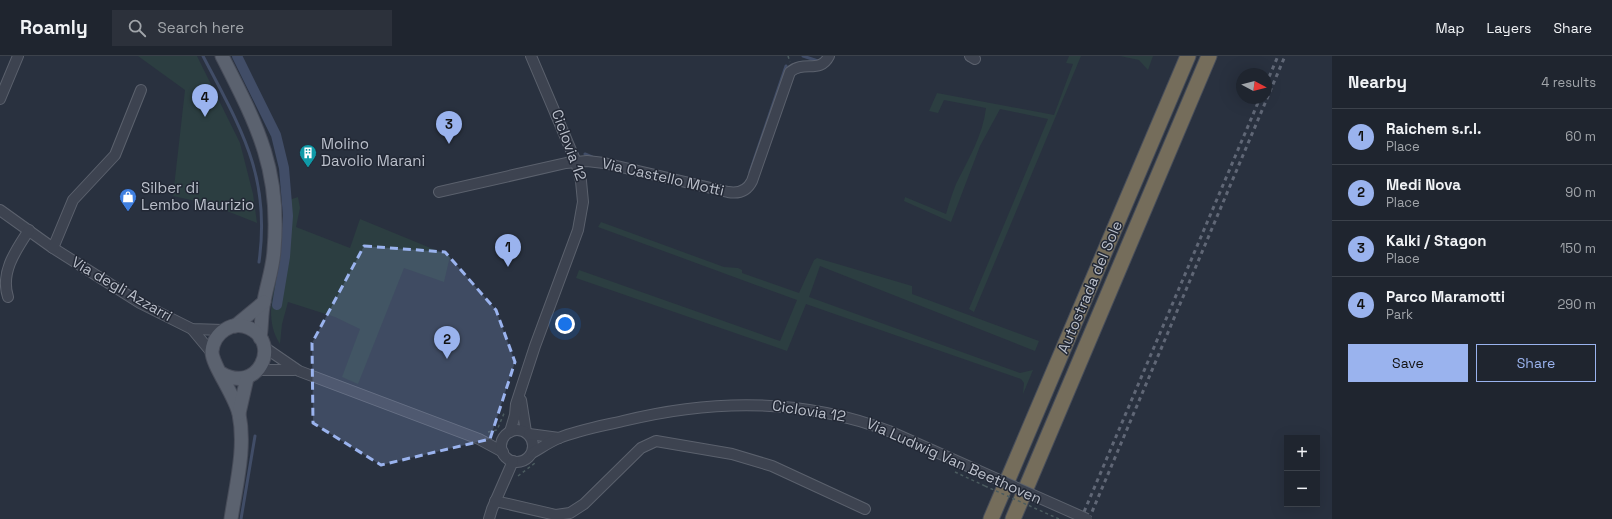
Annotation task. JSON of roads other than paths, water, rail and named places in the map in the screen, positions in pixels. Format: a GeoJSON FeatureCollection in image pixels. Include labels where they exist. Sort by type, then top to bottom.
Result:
{"type":"FeatureCollection","features":[{"type":"Feature","properties":{"kind":"highway","name":"Autostrada del Sole"},"geometry":{"type":"LineString","coordinates":[[991,519],[1188,56]]}},
{"type":"Feature","properties":{"kind":"highway","name":"Autostrada del Sole"},"geometry":{"type":"LineString","coordinates":[[1013,519],[1209,56]]}},
{"type":"Feature","properties":{"kind":"main road"},"geometry":{"type":"LineString","coordinates":[[221,373],[234,378],[247,378],[258,370],[263,363],[262,342],[264,302],[274,251],[275,208],[274,187],[270,167],[261,139],[249,110],[222,56]]}},
{"type":"Feature","properties":{"kind":"main road"},"geometry":{"type":"LineString","coordinates":[[231,519],[240,458],[241,442],[239,413],[232,393],[216,367],[212,353],[217,337],[264,302]]}},
{"type":"Feature","properties":{"kind":"main road"},"geometry":{"type":"LineString","coordinates":[[229,328],[249,328],[262,342]]}},
{"type":"Feature","properties":{"kind":"main road"},"geometry":{"type":"LineString","coordinates":[[239,413],[247,378]]}},
{"type":"Feature","properties":{"kind":"street"},"geometry":{"type":"LineString","coordinates":[[0,99],[18,56]]}},
{"type":"Feature","properties":{"kind":"street"},"geometry":{"type":"LineString","coordinates":[[503,452],[502,444],[507,434],[535,346],[578,230],[583,202],[581,181],[576,162],[531,56]]}},
{"type":"Feature","properties":{"kind":"street","name":"Via Castello Motti"},"geometry":{"type":"LineString","coordinates":[[439,192],[559,165],[587,161],[604,163],[728,192],[743,191],[752,181],[790,72],[797,67],[821,66],[825,63],[829,56]]}},
{"type":"Feature","properties":{"kind":"street"},"geometry":{"type":"LineString","coordinates":[[53,248],[73,200],[115,155],[141,90]]}},
{"type":"Feature","properties":{"kind":"street","name":"Via degli Azzarri"},"geometry":{"type":"LineString","coordinates":[[0,210],[53,248],[140,303],[192,329],[212,353]]}},
{"type":"Feature","properties":{"kind":"street"},"geometry":{"type":"LineString","coordinates":[[8,297],[5,280],[9,267],[13,255],[29,230]]}},
{"type":"Feature","properties":{"kind":"street","name":"Via degli Azzarri"},"geometry":{"type":"LineString","coordinates":[[192,329],[229,328]]}},
{"type":"Feature","properties":{"kind":"street","name":"Via Ludwig Van Beethoven"},"geometry":{"type":"LineString","coordinates":[[262,342],[298,371]]}},
{"type":"Feature","properties":{"kind":"street","name":"Via Ludwig Van Beethoven"},"geometry":{"type":"LineString","coordinates":[[258,370],[284,369],[298,371],[477,439],[503,452],[507,458],[513,461],[524,460],[535,456],[559,438],[660,412],[696,407],[732,405],[789,407],[827,412],[862,421],[889,431],[1087,519]]}},
{"type":"Feature","properties":{"kind":"street"},"geometry":{"type":"LineString","coordinates":[[520,393],[527,433],[534,443],[535,456]]}},
{"type":"Feature","properties":{"kind":"street","name":"Via Ludwig Van Beethoven"},"geometry":{"type":"LineString","coordinates":[[477,439],[507,434],[520,430],[527,433],[559,438]]}},
{"type":"Feature","properties":{"kind":"street"},"geometry":{"type":"LineString","coordinates":[[495,501],[556,515],[570,513],[584,504],[641,448],[656,441],[732,454],[772,466],[865,509]]}},
{"type":"Feature","properties":{"kind":"street"},"geometry":{"type":"LineString","coordinates":[[489,519],[495,501],[513,461]]}},
{"type":"Feature","properties":{"kind":"waterway"},"geometry":{"type":"LineString","coordinates":[[203,56],[241,131],[257,178],[261,204],[262,231],[259,262]]}},
{"type":"Feature","properties":{"kind":"waterway"},"geometry":{"type":"LineString","coordinates":[[237,56],[276,135],[284,168],[288,216],[285,257],[277,305]]}},
{"type":"Feature","properties":{"kind":"waterway"},"geometry":{"type":"LineString","coordinates":[[803,56],[818,61]]}},
{"type":"Feature","properties":{"kind":"waterway"},"geometry":{"type":"LineString","coordinates":[[750,172],[786,66]]}},
{"type":"Feature","properties":{"kind":"waterway"},"geometry":{"type":"LineString","coordinates":[[585,154],[592,157]]}},
{"type":"Feature","properties":{"kind":"waterway"},"geometry":{"type":"LineString","coordinates":[[241,519],[255,436]]}},
{"type":"Feature","properties":{"kind":"railway"},"geometry":{"type":"LineString","coordinates":[[1272,70],[1278,56]]}},
{"type":"Feature","properties":{"kind":"railway"},"geometry":{"type":"LineString","coordinates":[[1089,519],[1285,56]]}},
{"type":"Feature","properties":{"kind":"railway"},"geometry":{"type":"LineString","coordinates":[[1081,519],[1257,104]]}},
{"type":"Feature","properties":{"kind":"place","name":"Parco Maramotti"},"geometry":{"type":"Point","coordinates":[205,117]}},
{"type":"Feature","properties":{"kind":"place","name":"Kalki / Stagon"},"geometry":{"type":"Point","coordinates":[449,144]}},
{"type":"Feature","properties":{"kind":"place","name":"Molino Davolio Marani"},"geometry":{"type":"Point","coordinates":[308,168]}},
{"type":"Feature","properties":{"kind":"place","name":"Silber di Lembo Maurizio"},"geometry":{"type":"Point","coordinates":[128,212]}},
{"type":"Feature","properties":{"kind":"place","name":"Raichem s.r.l."},"geometry":{"type":"Point","coordinates":[508,267]}},
{"type":"Feature","properties":{"kind":"place","name":"Medi Nova"},"geometry":{"type":"Point","coordinates":[447,359]}}]}
